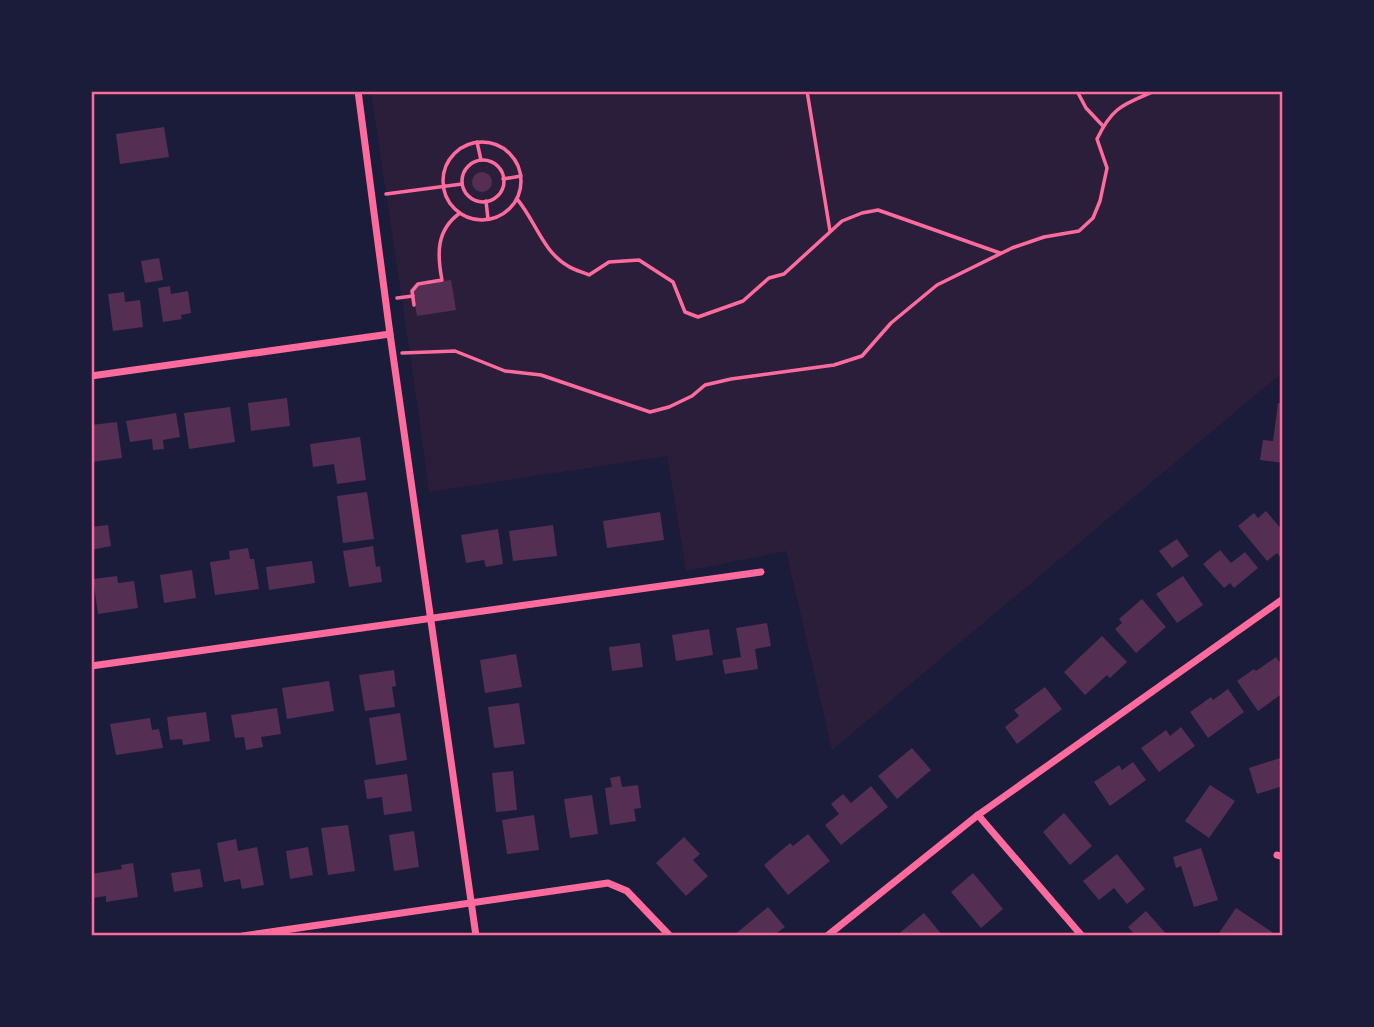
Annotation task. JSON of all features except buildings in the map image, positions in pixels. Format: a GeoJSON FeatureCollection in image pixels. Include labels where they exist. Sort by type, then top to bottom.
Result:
{"type":"FeatureCollection","features":[{"type":"Feature","properties":{"kind":"street"},"geometry":{"type":"LineString","coordinates":[[358,91],[476,936]]}},
{"type":"Feature","properties":{"kind":"street"},"geometry":{"type":"LineString","coordinates":[[91,376],[390,334]]}},
{"type":"Feature","properties":{"kind":"street"},"geometry":{"type":"LineString","coordinates":[[91,666],[761,572]]}},
{"type":"Feature","properties":{"kind":"street"},"geometry":{"type":"LineString","coordinates":[[827,936],[978,815],[1283,599]]}},
{"type":"Feature","properties":{"kind":"street"},"geometry":{"type":"LineString","coordinates":[[978,815],[1082,936]]}},
{"type":"Feature","properties":{"kind":"street"},"geometry":{"type":"LineString","coordinates":[[243,936],[608,883],[626,891],[670,936]]}},
{"type":"Feature","properties":{"kind":"path"},"geometry":{"type":"LineString","coordinates":[[807,91],[830,231]]}},
{"type":"Feature","properties":{"kind":"path"},"geometry":{"type":"LineString","coordinates":[[1077,91],[1086,108],[1103,126]]}},
{"type":"Feature","properties":{"kind":"path"},"geometry":{"type":"LineString","coordinates":[[393,354],[455,351],[505,370],[541,375],[650,412],[670,407],[692,396],[705,385],[834,365],[862,356],[891,323],[937,285],[1002,253],[1044,237],[1079,231],[1093,218],[1100,201],[1107,168],[1097,139],[1103,126],[1115,109],[1155,91]]}},
{"type":"Feature","properties":{"kind":"path"},"geometry":{"type":"LineString","coordinates":[[477,142],[481,160]]}},
{"type":"Feature","properties":{"kind":"path"},"geometry":{"type":"LineString","coordinates":[[477,142],[501,146],[518,164],[521,176],[517,199],[500,216],[488,219],[460,213],[453,206],[444,188],[447,163],[465,146],[477,142]]}},
{"type":"Feature","properties":{"kind":"path"},"geometry":{"type":"LineString","coordinates":[[481,160],[498,167],[503,179],[503,186],[497,196],[486,201],[473,200],[462,184],[462,177],[468,165],[481,160]]}},
{"type":"Feature","properties":{"kind":"path"},"geometry":{"type":"LineString","coordinates":[[503,179],[521,176]]}},
{"type":"Feature","properties":{"kind":"path"},"geometry":{"type":"LineString","coordinates":[[386,194],[462,184]]}},
{"type":"Feature","properties":{"kind":"path"},"geometry":{"type":"LineString","coordinates":[[517,199],[537,232],[567,266],[589,275],[609,262],[639,260],[673,282],[685,312],[698,317],[743,301],[769,278],[784,274],[842,221],[862,213],[878,210],[1002,253]]}},
{"type":"Feature","properties":{"kind":"path"},"geometry":{"type":"LineString","coordinates":[[486,201],[488,219]]}},
{"type":"Feature","properties":{"kind":"path"},"geometry":{"type":"LineString","coordinates":[[414,305],[412,291],[418,284],[442,280],[438,244],[444,229],[452,218],[460,213]]}},
{"type":"Feature","properties":{"kind":"shaded area"},"geometry":{"type":"Polygon","coordinates":[[[371,91],[1283,91],[1283,372],[832,750],[786,551],[686,571],[667,456],[429,492],[371,91]]]}}]}
